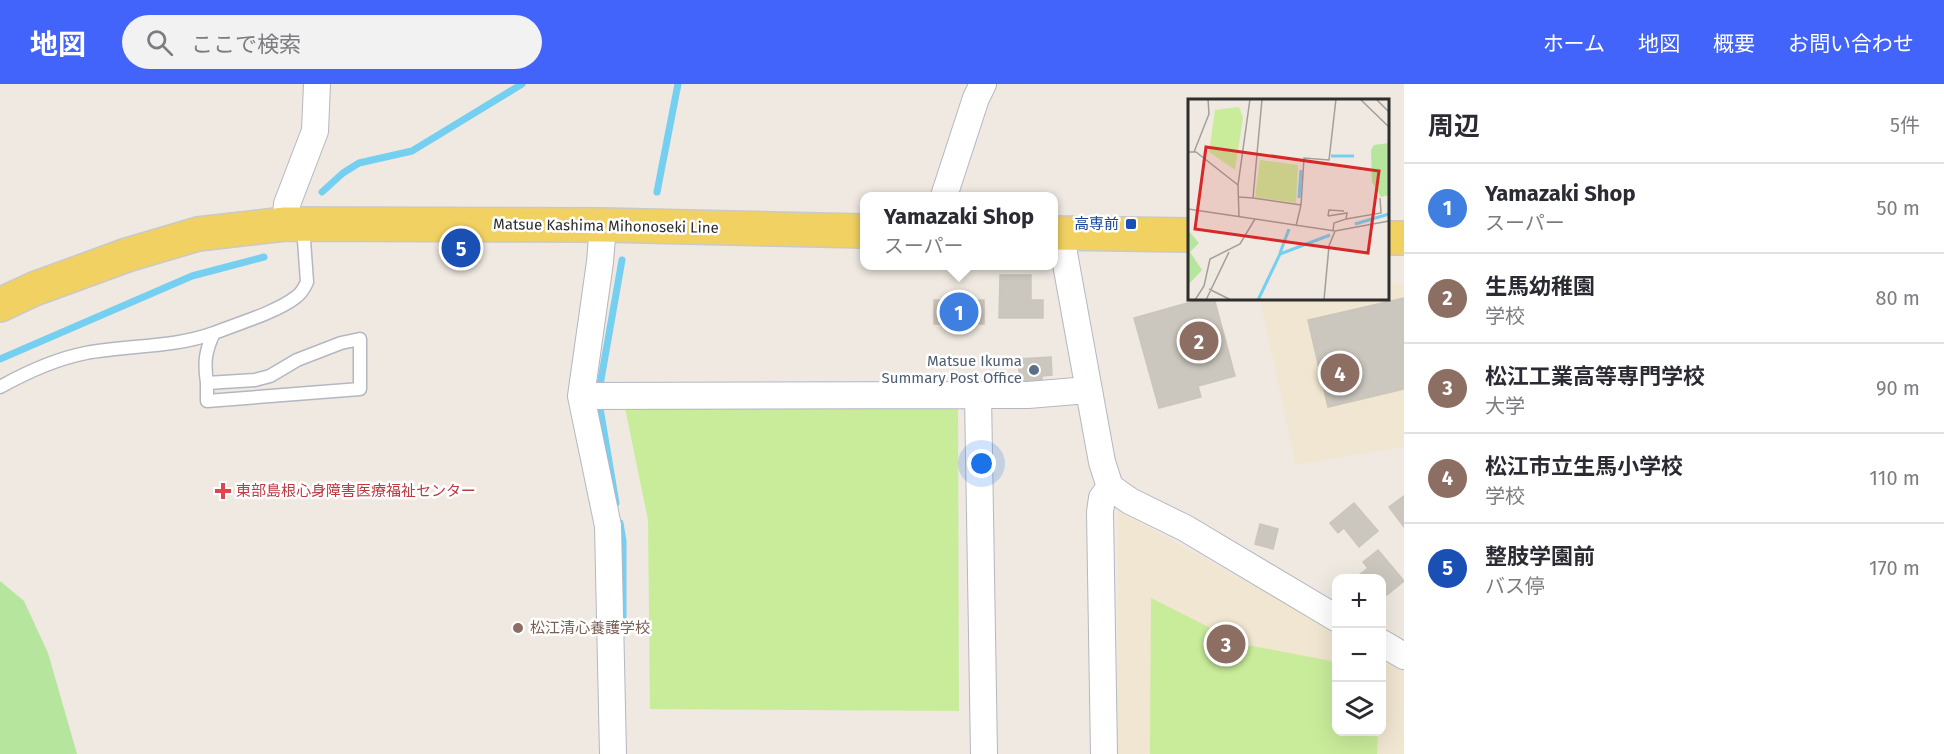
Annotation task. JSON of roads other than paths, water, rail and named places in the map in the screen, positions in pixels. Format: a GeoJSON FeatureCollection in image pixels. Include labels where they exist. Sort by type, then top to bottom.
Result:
{"type":"FeatureCollection","features":[{"type":"Feature","properties":{"kind":"main road","name":"Matsue Kashima Mihonoseki Line"},"geometry":{"type":"LineString","coordinates":[[0,305],[34,289],[127,255],[198,234],[294,224],[603,225],[860,231]]}},
{"type":"Feature","properties":{"kind":"main road"},"geometry":{"type":"LineString","coordinates":[[1059,233],[1188,235]]}},
{"type":"Feature","properties":{"kind":"street"},"geometry":{"type":"LineString","coordinates":[[294,224],[287,204],[315,131],[317,84]]}},
{"type":"Feature","properties":{"kind":"street"},"geometry":{"type":"LineString","coordinates":[[945,192],[976,98],[983,84]]}},
{"type":"Feature","properties":{"kind":"street"},"geometry":{"type":"LineString","coordinates":[[603,225],[593,395],[608,526],[613,754]]}},
{"type":"Feature","properties":{"kind":"street"},"geometry":{"type":"LineString","coordinates":[[1059,233],[1102,462],[1110,487],[1130,501],[1185,528],[1332,616]]}},
{"type":"Feature","properties":{"kind":"street"},"geometry":{"type":"LineString","coordinates":[[593,395],[1028,395],[1088,390]]}},
{"type":"Feature","properties":{"kind":"street"},"geometry":{"type":"LineString","coordinates":[[978,395],[984,754]]}},
{"type":"Feature","properties":{"kind":"street"},"geometry":{"type":"LineString","coordinates":[[1104,754],[1100,512],[1102,498],[1110,487]]}},
{"type":"Feature","properties":{"kind":"street"},"geometry":{"type":"LineString","coordinates":[[1386,645],[1404,656]]}},
{"type":"Feature","properties":{"kind":"lane"},"geometry":{"type":"LineString","coordinates":[[0,387],[31,370],[84,353],[180,342],[214,333],[284,305],[297,297],[307,282],[307,272],[294,224]]}},
{"type":"Feature","properties":{"kind":"lane"},"geometry":{"type":"LineString","coordinates":[[207,383],[255,380],[270,376],[297,360],[341,343],[360,339],[360,389],[207,401],[204,362],[207,347],[214,333]]}},
{"type":"Feature","properties":{"kind":"waterway"},"geometry":{"type":"LineString","coordinates":[[322,192],[343,173],[359,163],[412,151],[522,84]]}},
{"type":"Feature","properties":{"kind":"waterway"},"geometry":{"type":"LineString","coordinates":[[657,192],[678,84]]}},
{"type":"Feature","properties":{"kind":"waterway"},"geometry":{"type":"LineString","coordinates":[[0,359],[192,276],[264,257]]}},
{"type":"Feature","properties":{"kind":"waterway"},"geometry":{"type":"LineString","coordinates":[[599,391],[622,260]]}},
{"type":"Feature","properties":{"kind":"waterway"},"geometry":{"type":"LineString","coordinates":[[599,402],[616,503]]}},
{"type":"Feature","properties":{"kind":"waterway"},"geometry":{"type":"LineString","coordinates":[[620,523],[623,541],[623,634]]}},
{"type":"Feature","properties":{"kind":"place","name":"高専前"},"geometry":{"type":"Point","coordinates":[1131,224]}},
{"type":"Feature","properties":{"kind":"place","name":"整肢学園前"},"geometry":{"type":"Point","coordinates":[461,248]}},
{"type":"Feature","properties":{"kind":"place","name":"Yamazaki Shop"},"geometry":{"type":"Point","coordinates":[959,312]}},
{"type":"Feature","properties":{"kind":"place","name":"生馬幼稚園"},"geometry":{"type":"Point","coordinates":[1199,341]}},
{"type":"Feature","properties":{"kind":"place","name":"Matsue Ikuma Summary Post Office"},"geometry":{"type":"Point","coordinates":[1034,370]}},
{"type":"Feature","properties":{"kind":"place","name":"松江市立生馬小学校"},"geometry":{"type":"Point","coordinates":[1340,373]}},
{"type":"Feature","properties":{"kind":"place","name":"東部島根心身障害医療福祉センター"},"geometry":{"type":"Point","coordinates":[223,491]}},
{"type":"Feature","properties":{"kind":"place","name":"松江清心養護学校"},"geometry":{"type":"Point","coordinates":[518,628]}},
{"type":"Feature","properties":{"kind":"place","name":"松江工業高等専門学校"},"geometry":{"type":"Point","coordinates":[1226,644]}}]}
